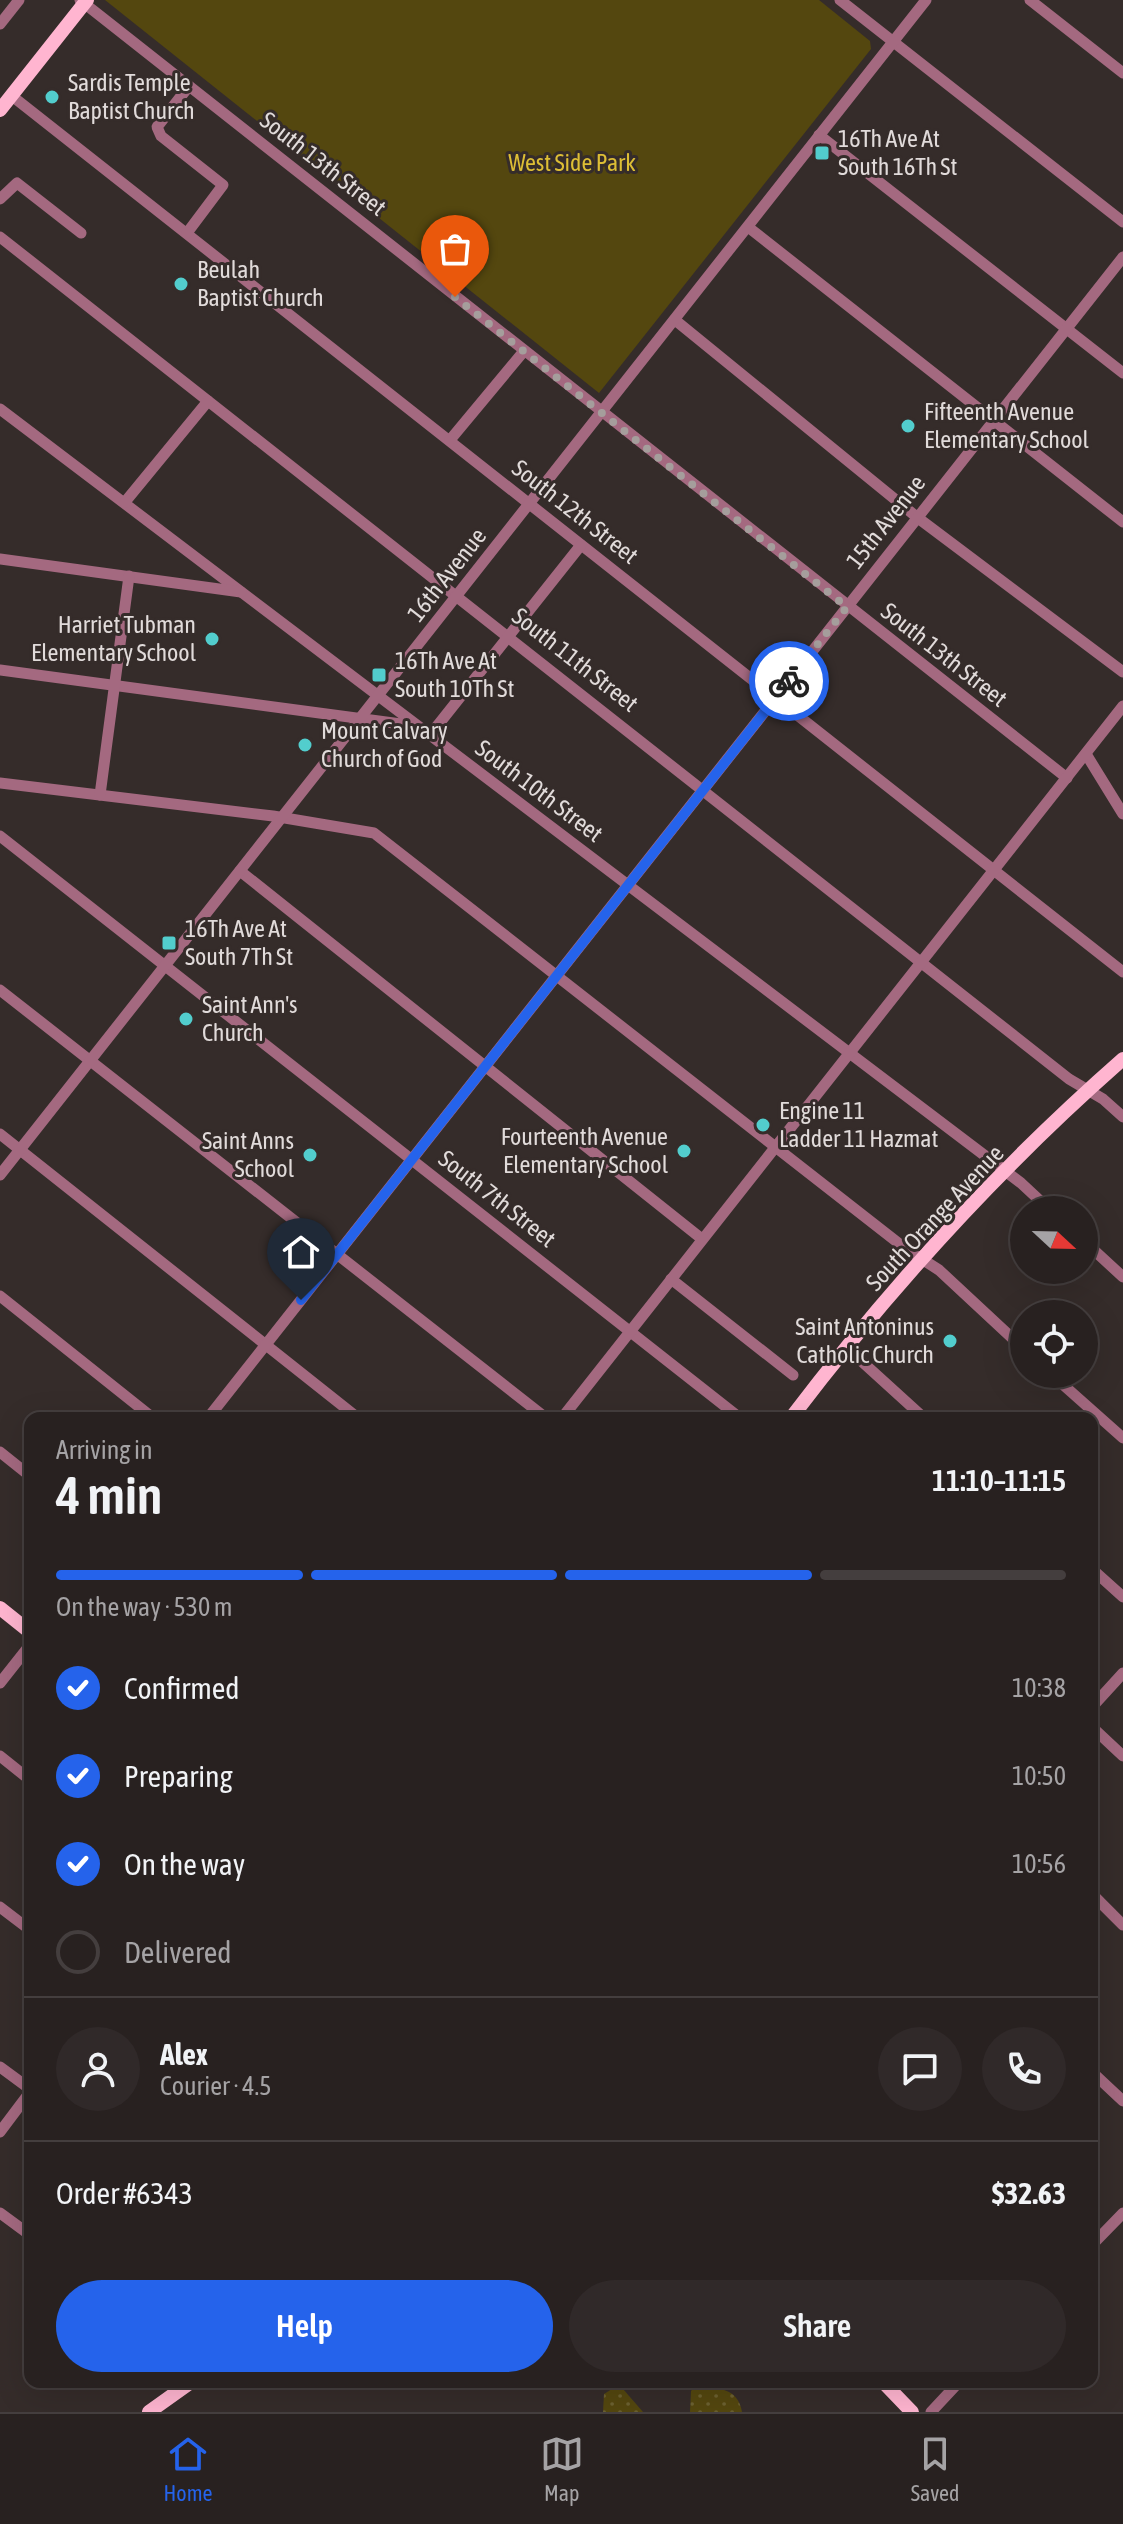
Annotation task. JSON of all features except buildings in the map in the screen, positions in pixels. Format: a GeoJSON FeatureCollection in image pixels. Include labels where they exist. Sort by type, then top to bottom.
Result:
{"type":"FeatureCollection","features":[{"type":"Feature","properties":{"kind":"main road"},"geometry":{"type":"LineString","coordinates":[[0,110],[6,91],[84,1]]}},
{"type":"Feature","properties":{"kind":"main road","name":"South Orange Avenue"},"geometry":{"type":"LineString","coordinates":[[796,1412],[923,1259],[1005,1172],[1123,1059]]}},
{"type":"Feature","properties":{"kind":"main road"},"geometry":{"type":"LineString","coordinates":[[0,1608],[24,1627]]}},
{"type":"Feature","properties":{"kind":"main road"},"geometry":{"type":"LineString","coordinates":[[149,2412],[183,2388]]}},
{"type":"Feature","properties":{"kind":"main road"},"geometry":{"type":"LineString","coordinates":[[889,2388],[912,2412]]}},
{"type":"Feature","properties":{"kind":"street"},"geometry":{"type":"LineString","coordinates":[[0,24],[19,0]]}},
{"type":"Feature","properties":{"kind":"street"},"geometry":{"type":"LineString","coordinates":[[840,0],[1123,222]]}},
{"type":"Feature","properties":{"kind":"street","name":"16th Avenue"},"geometry":{"type":"LineString","coordinates":[[0,1175],[926,0]]}},
{"type":"Feature","properties":{"kind":"street"},"geometry":{"type":"LineString","coordinates":[[1030,0],[1123,73]]}},
{"type":"Feature","properties":{"kind":"street","name":"South 13th Street"},"geometry":{"type":"LineString","coordinates":[[84,1],[1067,778]]}},
{"type":"Feature","properties":{"kind":"street"},"geometry":{"type":"LineString","coordinates":[[187,233],[223,185],[161,136],[157,127],[189,86]]}},
{"type":"Feature","properties":{"kind":"street","name":"South 12th Street"},"geometry":{"type":"LineString","coordinates":[[6,91],[1123,972]]}},
{"type":"Feature","properties":{"kind":"street"},"geometry":{"type":"LineString","coordinates":[[819,135],[1123,373]]}},
{"type":"Feature","properties":{"kind":"street"},"geometry":{"type":"LineString","coordinates":[[0,199],[17,183],[81,233]]}},
{"type":"Feature","properties":{"kind":"street"},"geometry":{"type":"LineString","coordinates":[[748,227],[1123,522]]}},
{"type":"Feature","properties":{"kind":"street","name":"South 11th Street"},"geometry":{"type":"LineString","coordinates":[[0,237],[704,788],[1069,1079],[1089,1089],[1123,1117]]}},
{"type":"Feature","properties":{"kind":"street","name":"15th Avenue"},"geometry":{"type":"LineString","coordinates":[[213,1412],[1123,257]]}},
{"type":"Feature","properties":{"kind":"street"},"geometry":{"type":"LineString","coordinates":[[675,320],[918,518],[1123,672]]}},
{"type":"Feature","properties":{"kind":"street"},"geometry":{"type":"LineString","coordinates":[[450,440],[524,351]]}},
{"type":"Feature","properties":{"kind":"street"},"geometry":{"type":"LineString","coordinates":[[125,502],[208,401]]}},
{"type":"Feature","properties":{"kind":"street","name":"South 10th Street"},"geometry":{"type":"LineString","coordinates":[[0,409],[1033,1196]]}},
{"type":"Feature","properties":{"kind":"street"},"geometry":{"type":"LineString","coordinates":[[430,735],[581,545]]}},
{"type":"Feature","properties":{"kind":"street"},"geometry":{"type":"LineString","coordinates":[[0,559],[244,592]]}},
{"type":"Feature","properties":{"kind":"street"},"geometry":{"type":"LineString","coordinates":[[100,795],[129,576]]}},
{"type":"Feature","properties":{"kind":"street"},"geometry":{"type":"LineString","coordinates":[[0,670],[419,726]]}},
{"type":"Feature","properties":{"kind":"street"},"geometry":{"type":"LineString","coordinates":[[567,1412],[1123,706]]}},
{"type":"Feature","properties":{"kind":"street"},"geometry":{"type":"LineString","coordinates":[[1086,754],[1123,814]]}},
{"type":"Feature","properties":{"kind":"street"},"geometry":{"type":"LineString","coordinates":[[0,783],[283,818],[374,833],[775,1148],[939,1270],[1010,1336]]}},
{"type":"Feature","properties":{"kind":"street","name":"South 7th Street"},"geometry":{"type":"LineString","coordinates":[[0,836],[732,1412]]}},
{"type":"Feature","properties":{"kind":"street"},"geometry":{"type":"LineString","coordinates":[[240,871],[702,1239]]}},
{"type":"Feature","properties":{"kind":"street"},"geometry":{"type":"LineString","coordinates":[[0,990],[538,1412]]}},
{"type":"Feature","properties":{"kind":"street"},"geometry":{"type":"LineString","coordinates":[[0,1134],[350,1412]]}},
{"type":"Feature","properties":{"kind":"street"},"geometry":{"type":"LineString","coordinates":[[1098,1254],[1123,1277]]}},
{"type":"Feature","properties":{"kind":"street"},"geometry":{"type":"LineString","coordinates":[[671,1279],[793,1375]]}},
{"type":"Feature","properties":{"kind":"street"},"geometry":{"type":"LineString","coordinates":[[0,1296],[145,1412]]}},
{"type":"Feature","properties":{"kind":"street"},"geometry":{"type":"LineString","coordinates":[[847,1348],[917,1412]]}},
{"type":"Feature","properties":{"kind":"street"},"geometry":{"type":"LineString","coordinates":[[1067,1388],[1094,1412]]}},
{"type":"Feature","properties":{"kind":"street"},"geometry":{"type":"LineString","coordinates":[[1098,1416],[1123,1438]]}},
{"type":"Feature","properties":{"kind":"street"},"geometry":{"type":"LineString","coordinates":[[0,1452],[24,1471]]}},
{"type":"Feature","properties":{"kind":"street"},"geometry":{"type":"LineString","coordinates":[[1098,1574],[1123,1597]]}},
{"type":"Feature","properties":{"kind":"street"},"geometry":{"type":"LineString","coordinates":[[0,1683],[24,1653]]}},
{"type":"Feature","properties":{"kind":"street"},"geometry":{"type":"LineString","coordinates":[[1098,1700],[1123,1673]]}},
{"type":"Feature","properties":{"kind":"street"},"geometry":{"type":"LineString","coordinates":[[1098,1733],[1123,1756]]}},
{"type":"Feature","properties":{"kind":"street"},"geometry":{"type":"LineString","coordinates":[[0,1756],[24,1775]]}},
{"type":"Feature","properties":{"kind":"street"},"geometry":{"type":"LineString","coordinates":[[1098,1900],[1123,1925]]}},
{"type":"Feature","properties":{"kind":"street"},"geometry":{"type":"LineString","coordinates":[[0,1907],[24,1925]]}},
{"type":"Feature","properties":{"kind":"street"},"geometry":{"type":"LineString","coordinates":[[0,2067],[24,2085]]}},
{"type":"Feature","properties":{"kind":"street"},"geometry":{"type":"LineString","coordinates":[[1098,2078],[1123,2101]]}},
{"type":"Feature","properties":{"kind":"street"},"geometry":{"type":"LineString","coordinates":[[0,2132],[24,2098]]}},
{"type":"Feature","properties":{"kind":"street"},"geometry":{"type":"LineString","coordinates":[[0,2213],[24,2231]]}},
{"type":"Feature","properties":{"kind":"street"},"geometry":{"type":"LineString","coordinates":[[1098,2239],[1123,2213]]}},
{"type":"Feature","properties":{"kind":"street"},"geometry":{"type":"LineString","coordinates":[[931,2412],[953,2388]]}},
{"type":"Feature","properties":{"kind":"green space","name":"West Side Park"},"geometry":{"type":"Polygon","coordinates":[[[105,0],[819,0],[870,41],[871,49],[599,393],[105,0]]]}},
{"type":"Feature","properties":{"kind":"green space"},"geometry":{"type":"Polygon","coordinates":[[[694,2388],[725,2390],[736,2398],[742,2412],[690,2412],[691,2391],[694,2388]]]}},
{"type":"Feature","properties":{"kind":"green space"},"geometry":{"type":"Polygon","coordinates":[[[612,2389],[623,2389],[643,2412],[603,2412],[604,2394],[612,2389]]]}},
{"type":"Feature","properties":{"kind":"way so far"},"geometry":{"type":"LineString","coordinates":[[455,297],[847,607],[789,681]]}},
{"type":"Feature","properties":{"kind":"place","name":"Sardis Temple Baptist Church"},"geometry":{"type":"Point","coordinates":[52,97]}},
{"type":"Feature","properties":{"kind":"place","name":"16Th Ave At South 16Th St"},"geometry":{"type":"Point","coordinates":[822,153]}},
{"type":"Feature","properties":{"kind":"place","name":"Beulah Baptist Church"},"geometry":{"type":"Point","coordinates":[181,284]}},
{"type":"Feature","properties":{"kind":"place","name":"Fifteenth Avenue Elementary School"},"geometry":{"type":"Point","coordinates":[908,426]}},
{"type":"Feature","properties":{"kind":"place","name":"Harriet Tubman Elementary School"},"geometry":{"type":"Point","coordinates":[212,639]}},
{"type":"Feature","properties":{"kind":"place","name":"16Th Ave At South 10Th St"},"geometry":{"type":"Point","coordinates":[379,675]}},
{"type":"Feature","properties":{"kind":"place","name":"Mount Calvary Church of God"},"geometry":{"type":"Point","coordinates":[305,745]}},
{"type":"Feature","properties":{"kind":"place","name":"16Th Ave At South 7Th St"},"geometry":{"type":"Point","coordinates":[169,943]}},
{"type":"Feature","properties":{"kind":"place","name":"Saint Ann's Church"},"geometry":{"type":"Point","coordinates":[186,1019]}},
{"type":"Feature","properties":{"kind":"place","name":"Engine 11 Ladder 11 Hazmat"},"geometry":{"type":"Point","coordinates":[763,1125]}},
{"type":"Feature","properties":{"kind":"place","name":"Fourteenth Avenue Elementary School"},"geometry":{"type":"Point","coordinates":[684,1151]}},
{"type":"Feature","properties":{"kind":"place","name":"Saint Anns School"},"geometry":{"type":"Point","coordinates":[310,1155]}},
{"type":"Feature","properties":{"kind":"place","name":"Saint Antoninus Catholic Church"},"geometry":{"type":"Point","coordinates":[950,1341]}},
{"type":"Feature","properties":{"kind":"route"},"geometry":{"type":"LineString","coordinates":[[301,1300],[789,681]]}}]}
